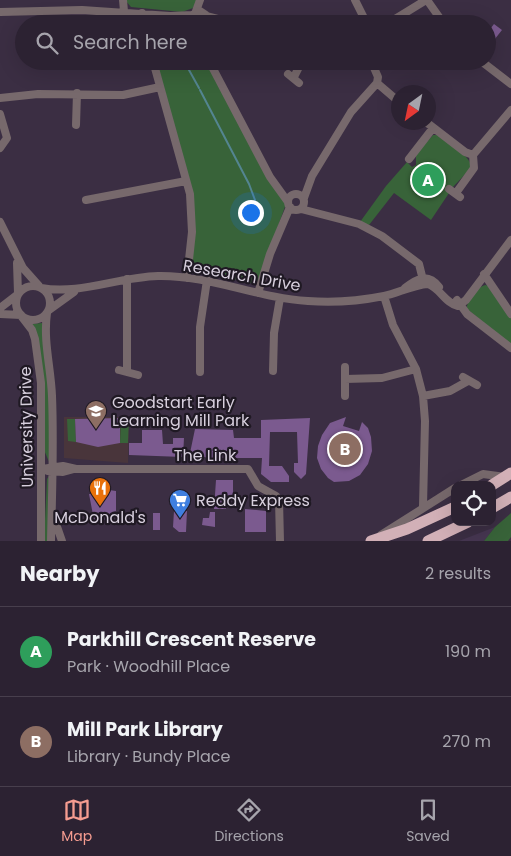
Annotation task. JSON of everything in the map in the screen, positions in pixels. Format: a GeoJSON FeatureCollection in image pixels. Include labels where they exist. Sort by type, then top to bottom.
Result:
{"type":"FeatureCollection","features":[{"type":"Feature","properties":{"kind":"highway"},"geometry":{"type":"LineString","coordinates":[[496,482],[508,475]]}},
{"type":"Feature","properties":{"kind":"highway"},"geometry":{"type":"LineString","coordinates":[[496,506],[511,497]]}},
{"type":"Feature","properties":{"kind":"highway"},"geometry":{"type":"LineString","coordinates":[[372,541],[407,529],[451,509]]}},
{"type":"Feature","properties":{"kind":"highway"},"geometry":{"type":"LineString","coordinates":[[428,541],[460,526]]}},
{"type":"Feature","properties":{"kind":"street"},"geometry":{"type":"LineString","coordinates":[[122,0],[122,11]]}},
{"type":"Feature","properties":{"kind":"street"},"geometry":{"type":"LineString","coordinates":[[199,15],[201,0]]}},
{"type":"Feature","properties":{"kind":"street"},"geometry":{"type":"LineString","coordinates":[[354,0],[361,15]]}},
{"type":"Feature","properties":{"kind":"street"},"geometry":{"type":"LineString","coordinates":[[402,15],[427,0],[438,15]]}},
{"type":"Feature","properties":{"kind":"street"},"geometry":{"type":"LineString","coordinates":[[0,12],[59,9],[122,11],[161,15]]}},
{"type":"Feature","properties":{"kind":"street"},"geometry":{"type":"LineString","coordinates":[[155,70],[191,206],[192,232],[187,278]]}},
{"type":"Feature","properties":{"kind":"street"},"geometry":{"type":"LineString","coordinates":[[214,70],[260,160],[278,189],[318,213],[364,226],[382,236],[417,262],[424,281],[434,286],[452,304],[459,303],[474,287],[511,240]]}},
{"type":"Feature","properties":{"kind":"street"},"geometry":{"type":"LineString","coordinates":[[294,78],[298,70]]}},
{"type":"Feature","properties":{"kind":"street"},"geometry":{"type":"LineString","coordinates":[[258,293],[267,261],[281,229],[353,108],[377,83],[378,78],[375,70]]}},
{"type":"Feature","properties":{"kind":"street"},"geometry":{"type":"LineString","coordinates":[[493,70],[511,84]]}},
{"type":"Feature","properties":{"kind":"street"},"geometry":{"type":"LineString","coordinates":[[377,83],[391,95]]}},
{"type":"Feature","properties":{"kind":"street"},"geometry":{"type":"LineString","coordinates":[[0,98],[38,94],[77,93],[123,95],[160,87]]}},
{"type":"Feature","properties":{"kind":"street"},"geometry":{"type":"LineString","coordinates":[[76,124],[77,93]]}},
{"type":"Feature","properties":{"kind":"street"},"geometry":{"type":"LineString","coordinates":[[455,193],[474,168],[473,155],[511,110]]}},
{"type":"Feature","properties":{"kind":"street"},"geometry":{"type":"LineString","coordinates":[[0,114],[7,138],[0,148]]}},
{"type":"Feature","properties":{"kind":"street"},"geometry":{"type":"LineString","coordinates":[[409,160],[426,130]]}},
{"type":"Feature","properties":{"kind":"street"},"geometry":{"type":"LineString","coordinates":[[436,130],[465,152],[473,155]]}},
{"type":"Feature","properties":{"kind":"street"},"geometry":{"type":"LineString","coordinates":[[86,200],[186,181]]}},
{"type":"Feature","properties":{"kind":"street"},"geometry":{"type":"LineString","coordinates":[[0,222],[26,272],[49,298],[47,312],[41,318],[33,320],[22,316],[0,314]]}},
{"type":"Feature","properties":{"kind":"street"},"geometry":{"type":"LineString","coordinates":[[16,256],[19,275],[16,308],[22,316]]}},
{"type":"Feature","properties":{"kind":"street"},"geometry":{"type":"LineString","coordinates":[[484,274],[511,314]]}},
{"type":"Feature","properties":{"kind":"street","name":"Research Drive"},"geometry":{"type":"LineString","coordinates":[[40,287],[62,291],[127,279],[158,276],[206,280],[280,298],[341,301],[384,296],[402,291],[424,281]]}},
{"type":"Feature","properties":{"kind":"street"},"geometry":{"type":"LineString","coordinates":[[127,279],[123,370],[138,374]]}},
{"type":"Feature","properties":{"kind":"street"},"geometry":{"type":"LineString","coordinates":[[200,372],[200,327],[206,280]]}},
{"type":"Feature","properties":{"kind":"street"},"geometry":{"type":"LineString","coordinates":[[0,308],[29,286],[40,287]]}},
{"type":"Feature","properties":{"kind":"street","name":"Research Drive"},"geometry":{"type":"LineString","coordinates":[[47,312],[62,298],[78,289]]}},
{"type":"Feature","properties":{"kind":"street"},"geometry":{"type":"LineString","coordinates":[[384,296],[393,325],[416,369],[423,396],[425,484],[423,506]]}},
{"type":"Feature","properties":{"kind":"street"},"geometry":{"type":"LineString","coordinates":[[273,371],[274,333],[280,298]]}},
{"type":"Feature","properties":{"kind":"street"},"geometry":{"type":"LineString","coordinates":[[459,303],[467,314],[511,348]]}},
{"type":"Feature","properties":{"kind":"street","name":"University Drive"},"geometry":{"type":"LineString","coordinates":[[47,312],[45,331],[52,385],[53,516],[51,541]]}},
{"type":"Feature","properties":{"kind":"street","name":"University Drive"},"geometry":{"type":"LineString","coordinates":[[22,316],[34,335],[39,363],[42,469],[40,541]]}},
{"type":"Feature","properties":{"kind":"street"},"geometry":{"type":"LineString","coordinates":[[345,367],[346,396]]}},
{"type":"Feature","properties":{"kind":"street"},"geometry":{"type":"LineString","coordinates":[[345,379],[382,378],[416,369]]}},
{"type":"Feature","properties":{"kind":"street"},"geometry":{"type":"LineString","coordinates":[[423,396],[450,390],[466,379],[477,385]]}},
{"type":"Feature","properties":{"kind":"street"},"geometry":{"type":"LineString","coordinates":[[42,469],[53,469]]}},
{"type":"Feature","properties":{"kind":"street","name":"The Link"},"geometry":{"type":"LineString","coordinates":[[53,469],[248,469],[258,486],[278,499],[280,541]]}},
{"type":"Feature","properties":{"kind":"street"},"geometry":{"type":"LineString","coordinates":[[469,481],[483,474],[508,475]]}},
{"type":"Feature","properties":{"kind":"street"},"geometry":{"type":"LineString","coordinates":[[425,484],[430,492],[438,498]]}},
{"type":"Feature","properties":{"kind":"street"},"geometry":{"type":"LineString","coordinates":[[372,541],[423,506],[451,490]]}},
{"type":"Feature","properties":{"kind":"street","name":"University Drive"},"geometry":{"type":"LineString","coordinates":[[53,516],[62,541]]}},
{"type":"Feature","properties":{"kind":"shaded area","name":"Goodstart Early Learning Mill Park"},"geometry":{"type":"Polygon","coordinates":[[[64,417],[129,417],[128,463],[64,458],[64,417]]]}},
{"type":"Feature","properties":{"kind":"shaded area"},"geometry":{"type":"Polygon","coordinates":[[[495,527],[484,541],[459,541],[495,527]]]}},
{"type":"Feature","properties":{"kind":"green space"},"geometry":{"type":"Polygon","coordinates":[[[125,0],[197,0],[193,8],[182,12],[131,7],[125,0]]]}},
{"type":"Feature","properties":{"kind":"green space"},"geometry":{"type":"Polygon","coordinates":[[[159,70],[211,70],[286,204],[259,279],[255,284],[191,270],[195,233],[193,194],[159,70]]]}},
{"type":"Feature","properties":{"kind":"green space"},"geometry":{"type":"Polygon","coordinates":[[[433,135],[437,135],[457,149],[466,157],[472,167],[453,187],[431,220],[394,193],[369,225],[360,222],[386,186],[407,162],[412,167],[416,165],[416,154],[433,135]]]}},
{"type":"Feature","properties":{"kind":"green space"},"geometry":{"type":"Polygon","coordinates":[[[486,285],[491,288],[511,318],[511,345],[467,309],[468,302],[473,294],[479,288],[486,285]]]}},
{"type":"Feature","properties":{"kind":"green space"},"geometry":{"type":"Polygon","coordinates":[[[42,323],[50,379],[50,464],[44,450],[32,324],[42,323]]]}},
{"type":"Feature","properties":{"kind":"green space"},"geometry":{"type":"Polygon","coordinates":[[[121,417],[129,417],[128,443],[120,443],[121,417]]]}},
{"type":"Feature","properties":{"kind":"green space"},"geometry":{"type":"Polygon","coordinates":[[[67,419],[75,419],[76,442],[68,441],[67,419]]]}},
{"type":"Feature","properties":{"kind":"green space"},"geometry":{"type":"Polygon","coordinates":[[[49,476],[48,541],[44,541],[47,479],[49,476]]]}},
{"type":"Feature","properties":{"kind":"green space"},"geometry":{"type":"Polygon","coordinates":[[[511,513],[511,537],[508,541],[484,541],[495,527],[511,513]]]}},
{"type":"Feature","properties":{"kind":"building"},"geometry":{"type":"Polygon","coordinates":[[[496,26],[502,30],[496,38],[496,26]]]}},
{"type":"Feature","properties":{"kind":"building"},"geometry":{"type":"Polygon","coordinates":[[[346,417],[343,426],[359,431],[362,422],[368,428],[372,451],[368,464],[360,475],[349,481],[334,482],[321,469],[317,458],[318,446],[322,435],[330,423],[346,417]]]}},
{"type":"Feature","properties":{"kind":"building"},"geometry":{"type":"Polygon","coordinates":[[[120,418],[120,443],[98,447],[76,442],[75,419],[120,418]]]}},
{"type":"Feature","properties":{"kind":"building"},"geometry":{"type":"Polygon","coordinates":[[[310,418],[306,474],[301,479],[294,472],[294,463],[298,463],[297,432],[270,432],[269,466],[282,466],[289,476],[289,482],[271,482],[261,474],[262,458],[208,458],[190,453],[195,429],[233,430],[234,438],[261,438],[261,420],[310,418]]]}},
{"type":"Feature","properties":{"kind":"building"},"geometry":{"type":"Polygon","coordinates":[[[142,430],[162,430],[163,444],[173,444],[173,438],[184,438],[183,457],[129,455],[129,443],[142,443],[142,430]]]}},
{"type":"Feature","properties":{"kind":"building"},"geometry":{"type":"Polygon","coordinates":[[[216,480],[233,480],[233,496],[225,495],[226,509],[214,509],[216,480]]]}},
{"type":"Feature","properties":{"kind":"building","name":"McDonald's"},"geometry":{"type":"Polygon","coordinates":[[[109,490],[116,491],[116,511],[112,512],[112,518],[109,520],[94,520],[89,494],[102,494],[109,490]]]}},
{"type":"Feature","properties":{"kind":"building"},"geometry":{"type":"Polygon","coordinates":[[[245,509],[266,511],[266,532],[245,532],[245,509]]]}},
{"type":"Feature","properties":{"kind":"building","name":"Reddy Express"},"geometry":{"type":"Polygon","coordinates":[[[174,511],[187,511],[186,532],[179,532],[173,527],[174,511]]]}},
{"type":"Feature","properties":{"kind":"building"},"geometry":{"type":"Polygon","coordinates":[[[210,512],[215,512],[215,527],[202,525],[203,518],[209,518],[210,512]]]}},
{"type":"Feature","properties":{"kind":"building"},"geometry":{"type":"Polygon","coordinates":[[[153,513],[160,513],[160,530],[153,530],[153,513]]]}},
{"type":"Feature","properties":{"kind":"waterway"},"geometry":{"type":"LineString","coordinates":[[189,70],[199,88]]}},
{"type":"Feature","properties":{"kind":"waterway"},"geometry":{"type":"LineString","coordinates":[[200,90],[249,184],[255,200],[250,219]]}},
{"type":"Feature","properties":{"kind":"place","name":"Parkhill Crescent Reserve"},"geometry":{"type":"Point","coordinates":[428,180]}},
{"type":"Feature","properties":{"kind":"place","name":"Goodstart Early Learning Mill Park"},"geometry":{"type":"Point","coordinates":[96,430]}},
{"type":"Feature","properties":{"kind":"place","name":"Mill Park Library"},"geometry":{"type":"Point","coordinates":[345,449]}},
{"type":"Feature","properties":{"kind":"place","name":"McDonald's"},"geometry":{"type":"Point","coordinates":[100,507]}},
{"type":"Feature","properties":{"kind":"place","name":"Reddy Express"},"geometry":{"type":"Point","coordinates":[180,519]}}]}
